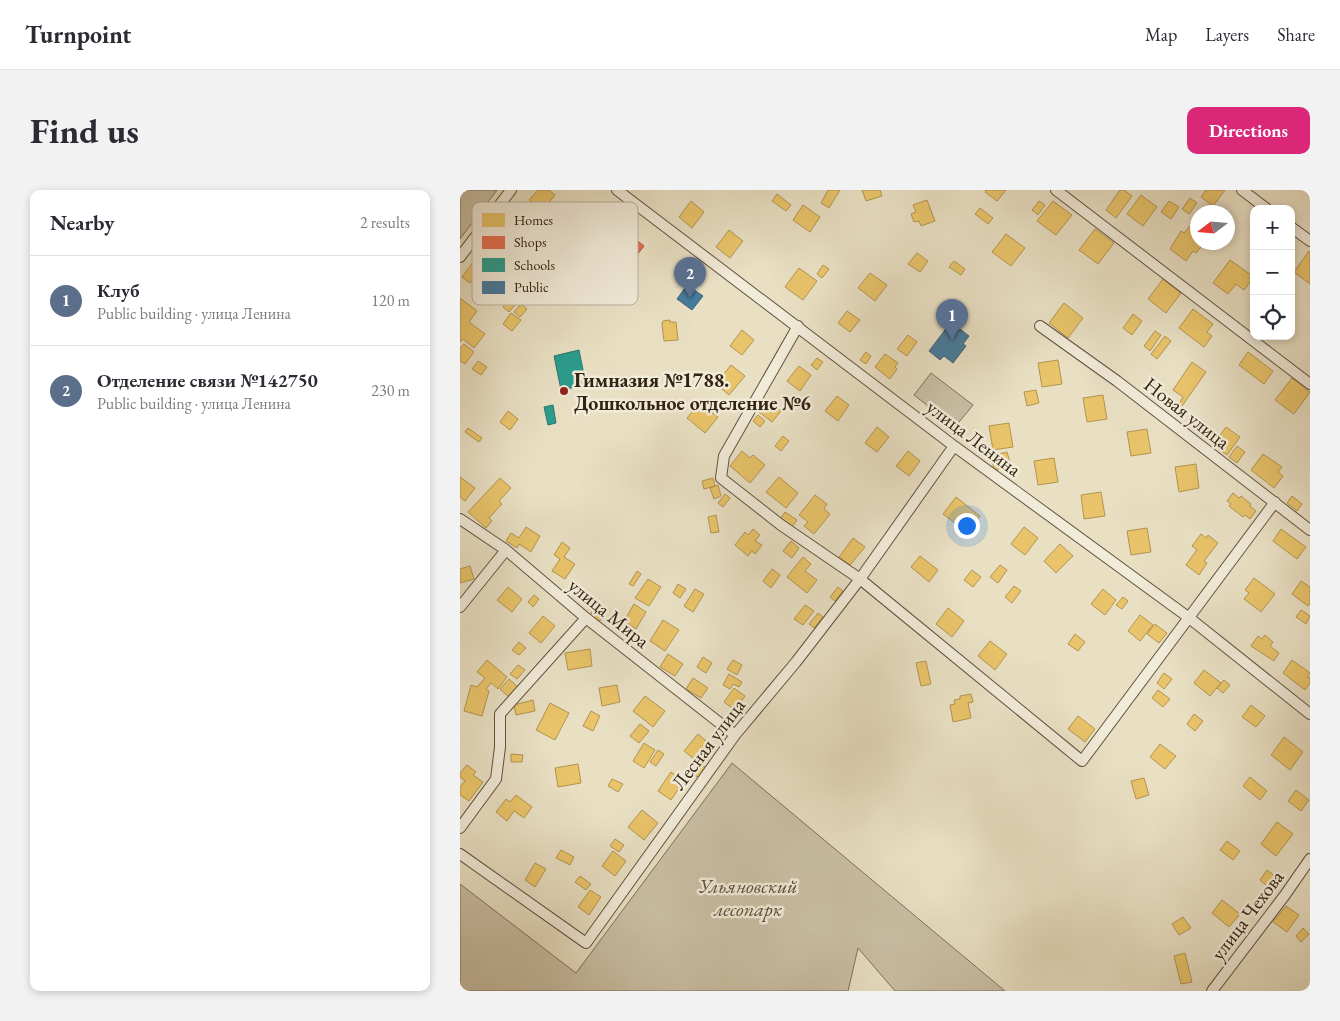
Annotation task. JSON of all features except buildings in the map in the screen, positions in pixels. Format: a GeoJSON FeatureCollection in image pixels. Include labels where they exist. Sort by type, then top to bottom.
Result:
{"type":"FeatureCollection","features":[{"type":"Feature","properties":{"kind":"street"},"geometry":{"type":"LineString","coordinates":[[502,202],[511,190]]}},
{"type":"Feature","properties":{"kind":"street","name":"улица Ленина"},"geometry":{"type":"LineString","coordinates":[[617,190],[633,202]]}},
{"type":"Feature","properties":{"kind":"street"},"geometry":{"type":"LineString","coordinates":[[1056,190],[1310,384]]}},
{"type":"Feature","properties":{"kind":"street"},"geometry":{"type":"LineString","coordinates":[[1242,190],[1262,205]]}},
{"type":"Feature","properties":{"kind":"street","name":"улица Ленина"},"geometry":{"type":"LineString","coordinates":[[638,206],[954,446],[1188,617],[1310,714]]}},
{"type":"Feature","properties":{"kind":"street"},"geometry":{"type":"LineString","coordinates":[[1295,230],[1310,241]]}},
{"type":"Feature","properties":{"kind":"street"},"geometry":{"type":"LineString","coordinates":[[460,257],[472,241]]}},
{"type":"Feature","properties":{"kind":"street"},"geometry":{"type":"LineString","coordinates":[[798,326],[724,456],[721,478],[781,525],[860,579],[1082,761],[1275,502]]}},
{"type":"Feature","properties":{"kind":"street","name":"Новая улица"},"geometry":{"type":"LineString","coordinates":[[1040,326],[1117,381],[1310,530]]}},
{"type":"Feature","properties":{"kind":"street","name":"Лесная улица"},"geometry":{"type":"LineString","coordinates":[[460,854],[586,942],[735,735],[796,662],[860,579],[954,446]]}},
{"type":"Feature","properties":{"kind":"street","name":"улица Мира"},"geometry":{"type":"LineString","coordinates":[[460,520],[506,550],[586,618],[735,735]]}},
{"type":"Feature","properties":{"kind":"street"},"geometry":{"type":"LineString","coordinates":[[460,606],[506,550]]}},
{"type":"Feature","properties":{"kind":"street"},"geometry":{"type":"LineString","coordinates":[[460,828],[496,779],[500,747],[500,714],[586,618]]}},
{"type":"Feature","properties":{"kind":"street","name":"улица Чехова"},"geometry":{"type":"LineString","coordinates":[[1212,991],[1310,860]]}},
{"type":"Feature","properties":{"kind":"green space"},"geometry":{"type":"Polygon","coordinates":[[[460,190],[497,190],[488,202],[472,202],[472,223],[460,239],[460,190]]]}},
{"type":"Feature","properties":{"kind":"green space"},"geometry":{"type":"Polygon","coordinates":[[[931,373],[973,405],[955,427],[914,395],[931,373]]]}},
{"type":"Feature","properties":{"kind":"green space","name":"Ульяновский лесопарк"},"geometry":{"type":"Polygon","coordinates":[[[732,763],[1005,991],[895,991],[858,948],[848,991],[460,991],[460,884],[576,973],[732,763]]]}},
{"type":"Feature","properties":{"kind":"place","name":"Отделение связи №142750"},"geometry":{"type":"Point","coordinates":[690,298]}},
{"type":"Feature","properties":{"kind":"place","name":"Клуб"},"geometry":{"type":"Point","coordinates":[952,340]}},
{"type":"Feature","properties":{"kind":"place","name":"Гимназия №1788. Дошкольное отделение №6"},"geometry":{"type":"Point","coordinates":[564,391]}}]}
